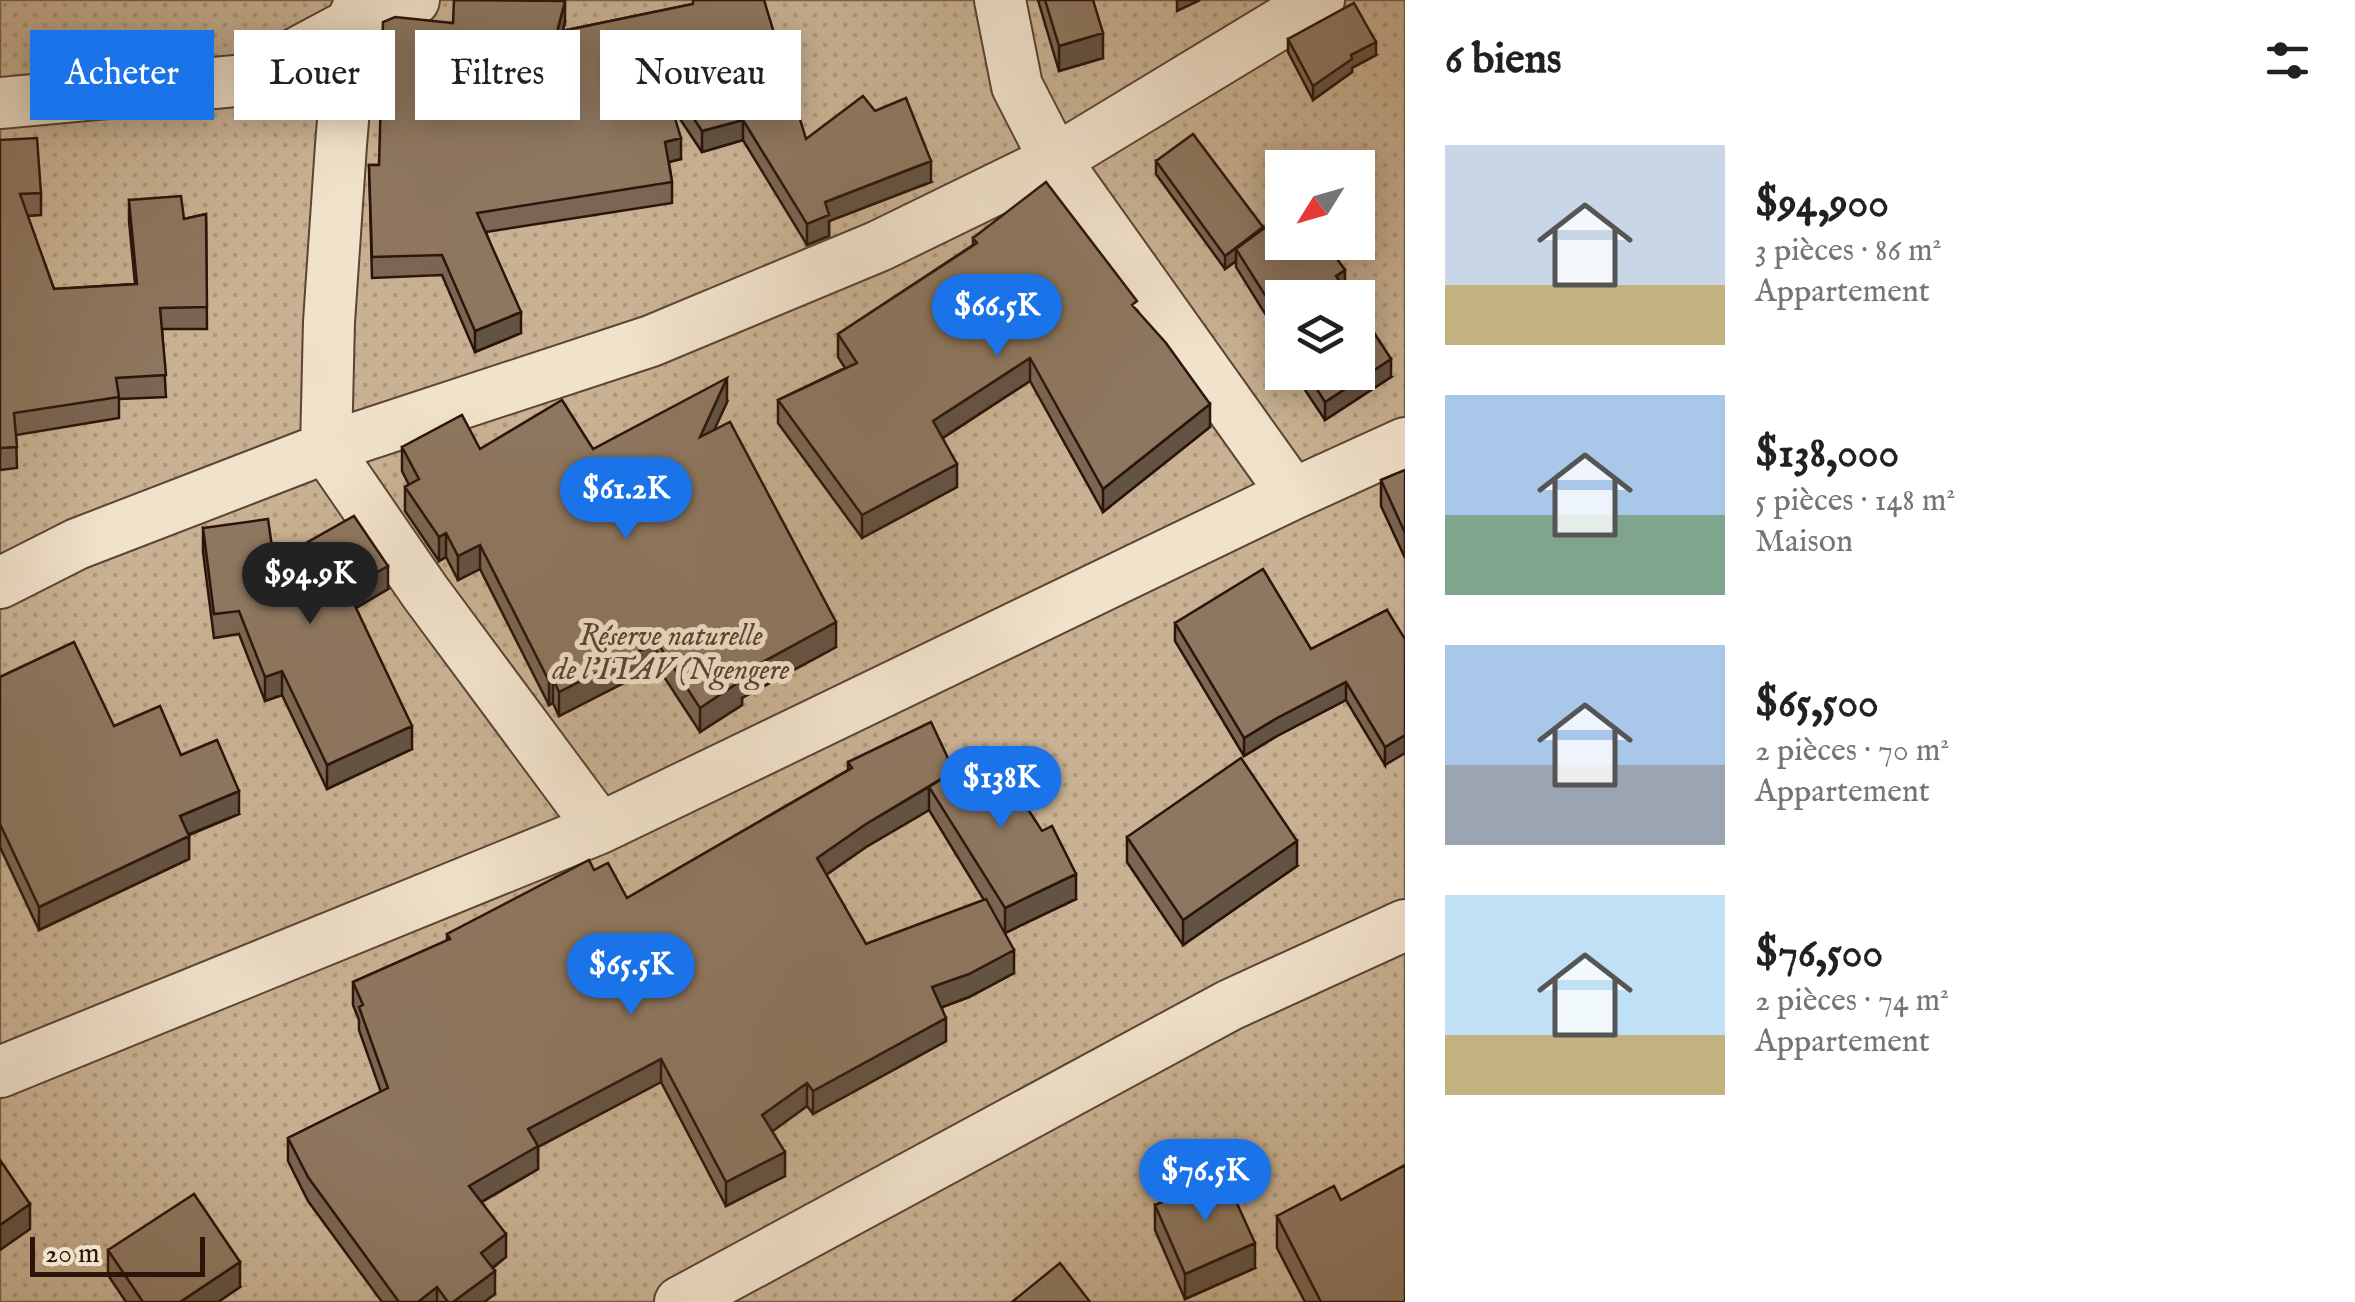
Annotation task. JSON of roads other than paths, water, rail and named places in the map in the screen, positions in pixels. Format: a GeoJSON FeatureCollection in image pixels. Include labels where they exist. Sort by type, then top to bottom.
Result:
{"type":"FeatureCollection","features":[{"type":"Feature","properties":{"kind":"street"},"geometry":{"type":"LineString","coordinates":[[0,103],[246,80],[345,8],[414,0]]}},
{"type":"Feature","properties":{"kind":"street"},"geometry":{"type":"LineString","coordinates":[[1000,0],[1017,86],[1055,160],[1294,494]]}},
{"type":"Feature","properties":{"kind":"street"},"geometry":{"type":"LineString","coordinates":[[0,583],[77,544],[326,448],[651,341],[880,246],[1055,160],[1318,0]]}},
{"type":"Feature","properties":{"kind":"street"},"geometry":{"type":"LineString","coordinates":[[345,8],[326,448],[425,592],[600,828]]}},
{"type":"Feature","properties":{"kind":"street"},"geometry":{"type":"LineString","coordinates":[[0,1072],[600,828],[1405,443]]}},
{"type":"Feature","properties":{"kind":"street"},"geometry":{"type":"LineString","coordinates":[[680,1302],[1230,1005],[1405,925]]}},
{"type":"Feature","properties":{"kind":"park label","name":"Réserve naturelle de l'ITAV (Ngengere"},"geometry":{"type":"Point","coordinates":[671,652]}}]}
